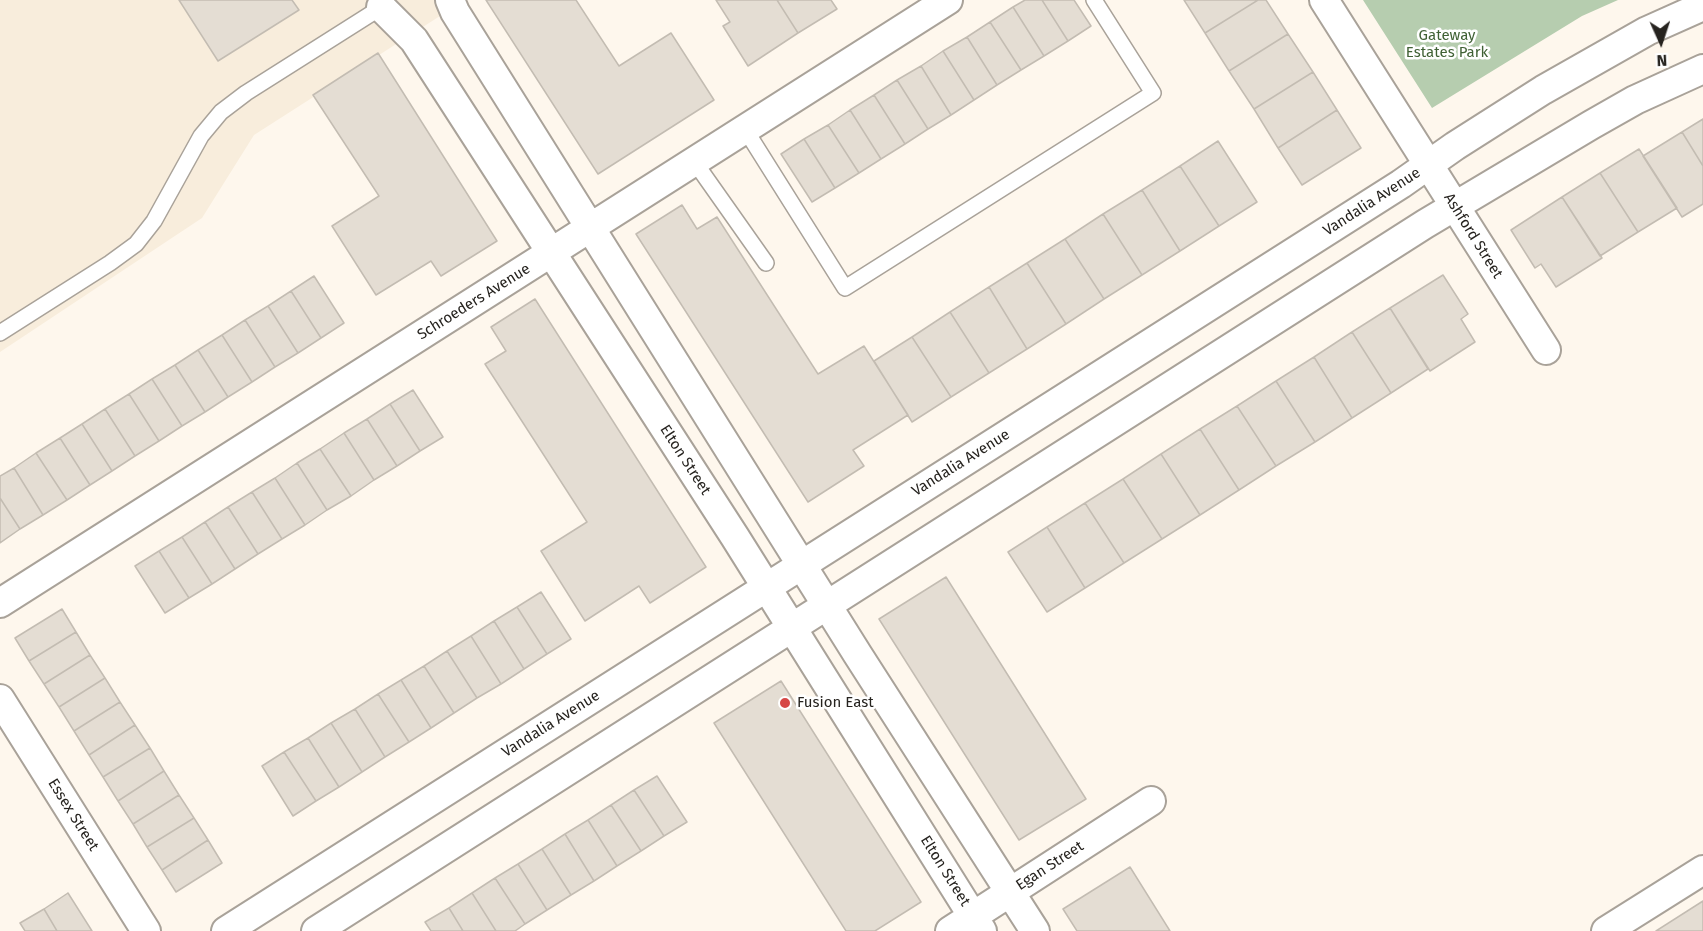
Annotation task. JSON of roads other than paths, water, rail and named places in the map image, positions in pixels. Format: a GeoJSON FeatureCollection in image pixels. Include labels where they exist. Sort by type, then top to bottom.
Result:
{"type":"FeatureCollection","features":[{"type":"Feature","properties":{"kind":"street"},"geometry":{"type":"LineString","coordinates":[[450,0],[455,12],[801,564],[1035,931]]}},
{"type":"Feature","properties":{"kind":"street","name":"Schroeders Avenue"},"geometry":{"type":"LineString","coordinates":[[0,603],[948,0]]}},
{"type":"Feature","properties":{"kind":"street","name":"Ashford Street"},"geometry":{"type":"LineString","coordinates":[[1324,0],[1546,350]]}},
{"type":"Feature","properties":{"kind":"street","name":"Elton Street"},"geometry":{"type":"LineString","coordinates":[[382,2],[414,40],[766,587],[969,926]]}},
{"type":"Feature","properties":{"kind":"street","name":"Vandalia Avenue"},"geometry":{"type":"LineString","coordinates":[[226,931],[1429,166],[1464,140],[1578,69],[1647,31],[1703,6]]}},
{"type":"Feature","properties":{"kind":"street"},"geometry":{"type":"LineString","coordinates":[[316,931],[1454,206],[1645,95],[1703,69]]}},
{"type":"Feature","properties":{"kind":"street","name":"Essex Street"},"geometry":{"type":"LineString","coordinates":[[0,699],[146,931]]}},
{"type":"Feature","properties":{"kind":"street","name":"Egan Street"},"geometry":{"type":"LineString","coordinates":[[969,926],[1010,892],[1150,801]]}},
{"type":"Feature","properties":{"kind":"street"},"geometry":{"type":"LineString","coordinates":[[1605,931],[1703,870]]}},
{"type":"Feature","properties":{"kind":"lane"},"geometry":{"type":"LineString","coordinates":[[745,129],[845,288],[1153,93],[1094,0]]}},
{"type":"Feature","properties":{"kind":"lane"},"geometry":{"type":"LineString","coordinates":[[0,333],[136,244],[154,220],[201,136],[221,112],[382,2]]}},
{"type":"Feature","properties":{"kind":"lane"},"geometry":{"type":"LineString","coordinates":[[694,161],[766,263]]}},
{"type":"Feature","properties":{"kind":"place","name":"Fusion East"},"geometry":{"type":"Point","coordinates":[785,703]}},
{"type":"Feature","properties":{"kind":"park label","name":"Gateway Estates Park"},"geometry":{"type":"Point","coordinates":[1447,44]}}]}
